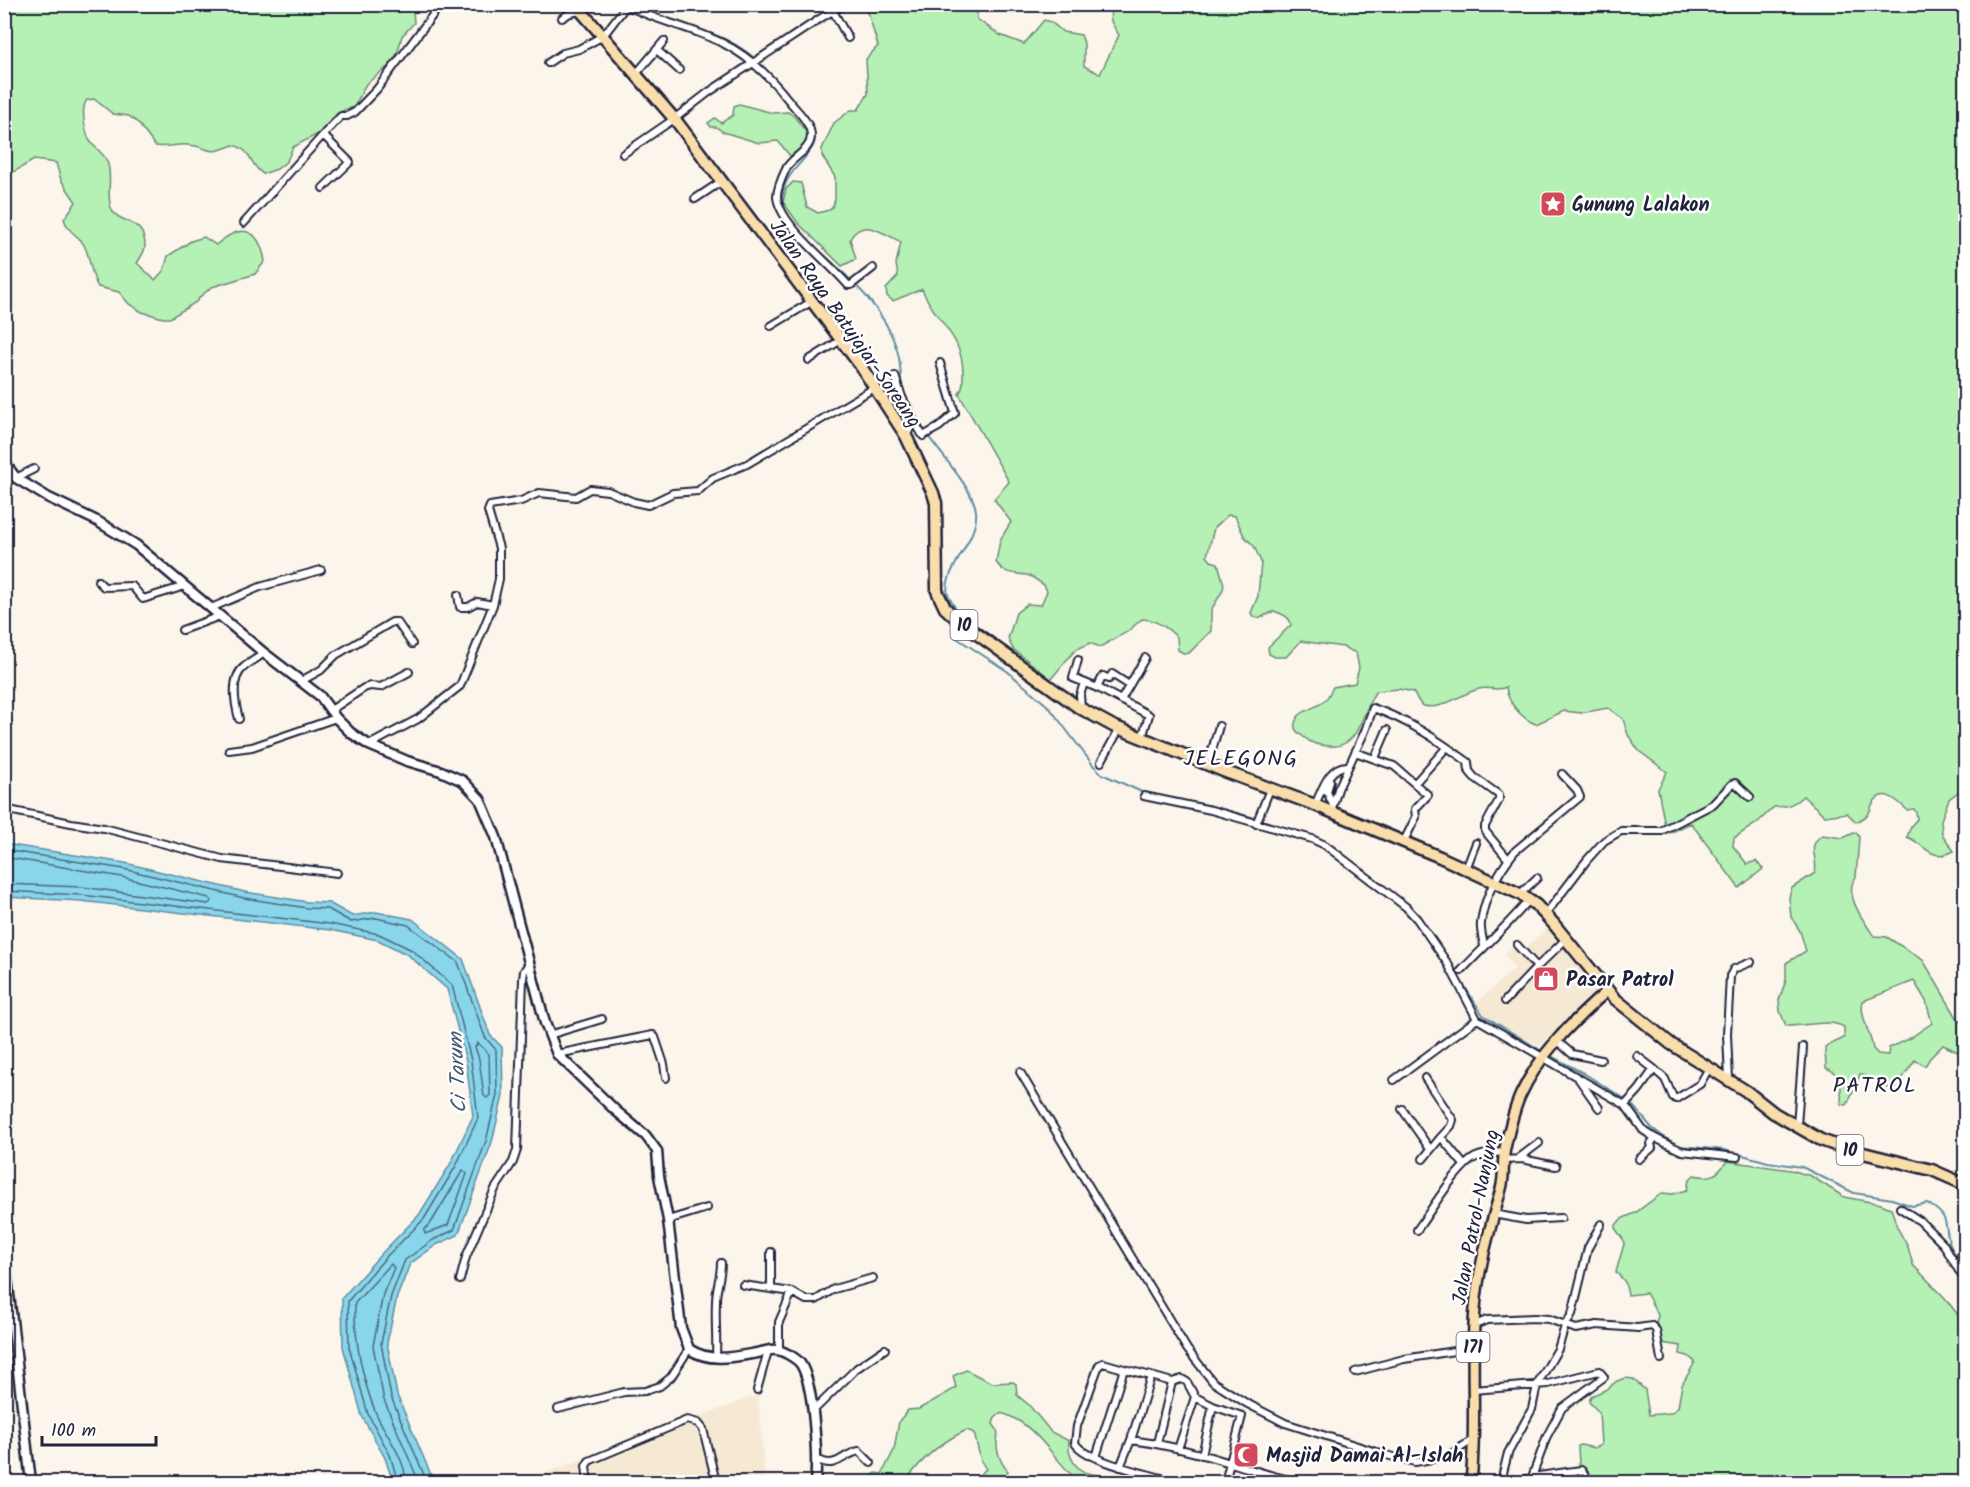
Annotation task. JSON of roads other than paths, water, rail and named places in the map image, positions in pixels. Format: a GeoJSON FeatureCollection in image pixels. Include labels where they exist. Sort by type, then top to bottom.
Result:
{"type":"FeatureCollection","features":[{"type":"Feature","properties":{"kind":"highway","name":"Jalan Raya Batujajar-Soreang"},"geometry":{"type":"LineString","coordinates":[[578,8],[674,119],[722,181],[841,340],[906,436],[936,503],[937,591],[945,608],[959,621],[1081,709],[1120,729],[1270,789],[1315,805],[1332,808],[1403,843],[1440,857],[1524,897],[1545,915],[1607,991],[1671,1044],[1774,1113],[1821,1140],[1843,1148],[1932,1170],[1965,1185]]}},
{"type":"Feature","properties":{"kind":"main road","name":"Jalan Patrol-Nanjung"},"geometry":{"type":"LineString","coordinates":[[1471,1482],[1474,1438],[1473,1348],[1478,1281],[1493,1214],[1502,1187],[1504,1156],[1520,1096],[1544,1055],[1556,1040],[1607,991]]}},
{"type":"Feature","properties":{"kind":"street"},"geometry":{"type":"LineString","coordinates":[[244,223],[341,116],[355,112],[377,89],[441,4]]}},
{"type":"Feature","properties":{"kind":"street"},"geometry":{"type":"LineString","coordinates":[[623,154],[709,92],[845,4]]}},
{"type":"Feature","properties":{"kind":"street"},"geometry":{"type":"LineString","coordinates":[[548,63],[563,53],[603,36],[625,5],[646,16],[721,42],[740,52],[776,83],[804,118],[811,131],[812,139],[791,162],[780,185],[777,196],[783,214],[806,243],[848,285],[873,268]]}},
{"type":"Feature","properties":{"kind":"street"},"geometry":{"type":"LineString","coordinates":[[562,18],[578,8]]}},
{"type":"Feature","properties":{"kind":"street"},"geometry":{"type":"LineString","coordinates":[[833,11],[848,38]]}},
{"type":"Feature","properties":{"kind":"street"},"geometry":{"type":"LineString","coordinates":[[636,74],[658,51],[664,41]]}},
{"type":"Feature","properties":{"kind":"street"},"geometry":{"type":"LineString","coordinates":[[658,51],[679,70]]}},
{"type":"Feature","properties":{"kind":"street"},"geometry":{"type":"LineString","coordinates":[[323,135],[350,162],[323,188]]}},
{"type":"Feature","properties":{"kind":"street"},"geometry":{"type":"LineString","coordinates":[[695,199],[722,181]]}},
{"type":"Feature","properties":{"kind":"street"},"geometry":{"type":"LineString","coordinates":[[771,326],[811,302]]}},
{"type":"Feature","properties":{"kind":"street"},"geometry":{"type":"LineString","coordinates":[[810,360],[841,340]]}},
{"type":"Feature","properties":{"kind":"street"},"geometry":{"type":"LineString","coordinates":[[895,376],[914,421],[926,435],[955,413],[940,363]]}},
{"type":"Feature","properties":{"kind":"street"},"geometry":{"type":"LineString","coordinates":[[369,745],[418,719],[458,690],[493,605],[500,579],[498,541],[488,511],[490,506],[521,501],[539,493],[576,497],[590,489],[608,491],[648,505],[673,493],[698,491],[713,478],[747,464],[874,388]]}},
{"type":"Feature","properties":{"kind":"street"},"geometry":{"type":"LineString","coordinates":[[906,436],[914,421]]}},
{"type":"Feature","properties":{"kind":"street"},"geometry":{"type":"LineString","coordinates":[[4,462],[16,478],[93,519],[136,546],[264,653],[320,696],[336,718],[351,733],[369,745],[463,781],[480,799],[496,837],[549,1035],[557,1054],[654,1146],[658,1154],[659,1176],[668,1220],[681,1328],[689,1349],[704,1357],[716,1358],[779,1350],[801,1365],[807,1380],[812,1412],[816,1459],[815,1482]]}},
{"type":"Feature","properties":{"kind":"street"},"geometry":{"type":"LineString","coordinates":[[16,478],[34,469]]}},
{"type":"Feature","properties":{"kind":"street"},"geometry":{"type":"LineString","coordinates":[[211,608],[260,587],[321,570]]}},
{"type":"Feature","properties":{"kind":"street"},"geometry":{"type":"LineString","coordinates":[[99,581],[104,587],[132,586],[143,599],[185,586]]}},
{"type":"Feature","properties":{"kind":"street"},"geometry":{"type":"LineString","coordinates":[[458,595],[460,607],[468,607],[477,602],[493,605]]}},
{"type":"Feature","properties":{"kind":"street"},"geometry":{"type":"LineString","coordinates":[[182,630],[220,616]]}},
{"type":"Feature","properties":{"kind":"street"},"geometry":{"type":"LineString","coordinates":[[301,681],[321,670],[336,655],[392,622],[397,622],[412,644]]}},
{"type":"Feature","properties":{"kind":"street"},"geometry":{"type":"LineString","coordinates":[[239,719],[235,698],[237,676],[242,668],[264,653]]}},
{"type":"Feature","properties":{"kind":"street"},"geometry":{"type":"LineString","coordinates":[[1121,700],[1144,658]]}},
{"type":"Feature","properties":{"kind":"street"},"geometry":{"type":"LineString","coordinates":[[1078,660],[1072,676],[1149,715],[1142,738]]}},
{"type":"Feature","properties":{"kind":"street"},"geometry":{"type":"LineString","coordinates":[[331,710],[364,688],[381,687],[409,672]]}},
{"type":"Feature","properties":{"kind":"street"},"geometry":{"type":"LineString","coordinates":[[1097,688],[1103,676],[1109,679],[1112,674],[1129,685]]}},
{"type":"Feature","properties":{"kind":"street"},"geometry":{"type":"LineString","coordinates":[[1081,709],[1080,694],[1084,683]]}},
{"type":"Feature","properties":{"kind":"street"},"geometry":{"type":"LineString","coordinates":[[1332,808],[1373,708],[1394,715],[1427,733],[1468,762],[1469,771],[1474,777],[1499,795],[1499,800],[1485,826],[1485,831],[1508,859]]}},
{"type":"Feature","properties":{"kind":"street"},"geometry":{"type":"LineString","coordinates":[[229,750],[252,747],[336,718]]}},
{"type":"Feature","properties":{"kind":"street"},"geometry":{"type":"LineString","coordinates":[[1208,764],[1218,726]]}},
{"type":"Feature","properties":{"kind":"street"},"geometry":{"type":"LineString","coordinates":[[1101,762],[1120,729]]}},
{"type":"Feature","properties":{"kind":"street"},"geometry":{"type":"LineString","coordinates":[[1375,758],[1387,730]]}},
{"type":"Feature","properties":{"kind":"street"},"geometry":{"type":"LineString","coordinates":[[1415,783],[1447,747]]}},
{"type":"Feature","properties":{"kind":"street"},"geometry":{"type":"LineString","coordinates":[[1355,752],[1394,766],[1428,797],[1415,809],[1416,817],[1403,843]]}},
{"type":"Feature","properties":{"kind":"street"},"geometry":{"type":"LineString","coordinates":[[1315,805],[1334,770],[1348,766]]}},
{"type":"Feature","properties":{"kind":"street"},"geometry":{"type":"LineString","coordinates":[[1484,946],[1481,924],[1488,893],[1508,859],[1580,796],[1562,774]]}},
{"type":"Feature","properties":{"kind":"street"},"geometry":{"type":"LineString","coordinates":[[1328,778],[1331,781],[1328,792],[1332,808]]}},
{"type":"Feature","properties":{"kind":"street"},"geometry":{"type":"LineString","coordinates":[[1545,915],[1604,841],[1621,831],[1661,831],[1713,804],[1735,783],[1750,797]]}},
{"type":"Feature","properties":{"kind":"street"},"geometry":{"type":"LineString","coordinates":[[1256,824],[1270,789]]}},
{"type":"Feature","properties":{"kind":"street"},"geometry":{"type":"LineString","coordinates":[[1144,796],[1211,810],[1312,839],[1324,845],[1406,907],[1417,919],[1448,964],[1477,1019],[1544,1055],[1625,1105],[1643,1130],[1655,1138],[1682,1151],[1737,1157]]}},
{"type":"Feature","properties":{"kind":"street"},"geometry":{"type":"LineString","coordinates":[[4,809],[104,828],[222,859],[337,873]]}},
{"type":"Feature","properties":{"kind":"street"},"geometry":{"type":"LineString","coordinates":[[1465,870],[1476,843]]}},
{"type":"Feature","properties":{"kind":"street"},"geometry":{"type":"LineString","coordinates":[[1461,971],[1496,933],[1506,927],[1537,878]]}},
{"type":"Feature","properties":{"kind":"street"},"geometry":{"type":"LineString","coordinates":[[1505,1001],[1566,939]]}},
{"type":"Feature","properties":{"kind":"street"},"geometry":{"type":"LineString","coordinates":[[1517,945],[1537,967]]}},
{"type":"Feature","properties":{"kind":"street"},"geometry":{"type":"LineString","coordinates":[[1729,1081],[1727,1034],[1730,976],[1734,969],[1751,962]]}},
{"type":"Feature","properties":{"kind":"street"},"geometry":{"type":"LineString","coordinates":[[460,1280],[470,1246],[495,1189],[513,1162],[517,1150],[523,979],[524,971],[529,963]]}},
{"type":"Feature","properties":{"kind":"street"},"geometry":{"type":"LineString","coordinates":[[549,1035],[602,1019]]}},
{"type":"Feature","properties":{"kind":"street"},"geometry":{"type":"LineString","coordinates":[[1394,1080],[1477,1019]]}},
{"type":"Feature","properties":{"kind":"street"},"geometry":{"type":"LineString","coordinates":[[557,1054],[653,1035],[664,1064],[666,1078]]}},
{"type":"Feature","properties":{"kind":"street"},"geometry":{"type":"LineString","coordinates":[[1556,1040],[1572,1054],[1601,1060]]}},
{"type":"Feature","properties":{"kind":"street"},"geometry":{"type":"LineString","coordinates":[[1797,1125],[1803,1047]]}},
{"type":"Feature","properties":{"kind":"street"},"geometry":{"type":"LineString","coordinates":[[1637,1056],[1665,1079],[1676,1099],[1700,1084],[1710,1068]]}},
{"type":"Feature","properties":{"kind":"street"},"geometry":{"type":"LineString","coordinates":[[1625,1105],[1640,1090],[1654,1069]]}},
{"type":"Feature","properties":{"kind":"street"},"geometry":{"type":"LineString","coordinates":[[1020,1072],[1187,1349],[1213,1382],[1246,1403],[1285,1423],[1415,1462],[1448,1456],[1474,1438]]}},
{"type":"Feature","properties":{"kind":"street"},"geometry":{"type":"LineString","coordinates":[[1576,1075],[1599,1108]]}},
{"type":"Feature","properties":{"kind":"street"},"geometry":{"type":"LineString","coordinates":[[1423,1159],[1451,1126],[1453,1120],[1425,1078]]}},
{"type":"Feature","properties":{"kind":"street"},"geometry":{"type":"LineString","coordinates":[[1402,1109],[1430,1149]]}},
{"type":"Feature","properties":{"kind":"street"},"geometry":{"type":"LineString","coordinates":[[1441,1137],[1464,1165]]}},
{"type":"Feature","properties":{"kind":"street"},"geometry":{"type":"LineString","coordinates":[[1639,1160],[1652,1148],[1651,1143],[1655,1138]]}},
{"type":"Feature","properties":{"kind":"street"},"geometry":{"type":"LineString","coordinates":[[1520,1158],[1539,1143]]}},
{"type":"Feature","properties":{"kind":"street"},"geometry":{"type":"LineString","coordinates":[[1417,1230],[1464,1165],[1476,1157],[1489,1153],[1536,1160],[1556,1166]]}},
{"type":"Feature","properties":{"kind":"street"},"geometry":{"type":"LineString","coordinates":[[668,1220],[707,1208]]}},
{"type":"Feature","properties":{"kind":"street"},"geometry":{"type":"LineString","coordinates":[[1900,1208],[1920,1221],[1944,1245],[1965,1283]]}},
{"type":"Feature","properties":{"kind":"street"},"geometry":{"type":"LineString","coordinates":[[1493,1214],[1526,1220],[1561,1218]]}},
{"type":"Feature","properties":{"kind":"street"},"geometry":{"type":"LineString","coordinates":[[1504,1482],[1503,1473],[1508,1453],[1532,1409],[1537,1385],[1558,1349],[1565,1326],[1572,1314],[1588,1248],[1601,1224]]}},
{"type":"Feature","properties":{"kind":"street"},"geometry":{"type":"LineString","coordinates":[[4,1252],[31,1482]]}},
{"type":"Feature","properties":{"kind":"street"},"geometry":{"type":"LineString","coordinates":[[771,1252],[771,1289]]}},
{"type":"Feature","properties":{"kind":"street"},"geometry":{"type":"LineString","coordinates":[[716,1358],[718,1327],[716,1290],[721,1279],[721,1263]]}},
{"type":"Feature","properties":{"kind":"street"},"geometry":{"type":"LineString","coordinates":[[743,1285],[792,1292],[806,1299],[816,1300],[834,1289],[873,1278]]}},
{"type":"Feature","properties":{"kind":"street"},"geometry":{"type":"LineString","coordinates":[[779,1350],[779,1322],[792,1292]]}},
{"type":"Feature","properties":{"kind":"street"},"geometry":{"type":"LineString","coordinates":[[1475,1325],[1487,1320],[1534,1318],[1549,1319],[1565,1326],[1581,1329],[1597,1325],[1638,1328],[1652,1326],[1656,1330],[1661,1359]]}},
{"type":"Feature","properties":{"kind":"street"},"geometry":{"type":"LineString","coordinates":[[1355,1372],[1404,1359],[1473,1348]]}},
{"type":"Feature","properties":{"kind":"street"},"geometry":{"type":"LineString","coordinates":[[558,1409],[624,1392],[645,1391],[660,1386],[671,1377],[689,1349]]}},
{"type":"Feature","properties":{"kind":"street"},"geometry":{"type":"LineString","coordinates":[[812,1412],[857,1368],[885,1349]]}},
{"type":"Feature","properties":{"kind":"street"},"geometry":{"type":"LineString","coordinates":[[757,1390],[768,1351]]}},
{"type":"Feature","properties":{"kind":"street"},"geometry":{"type":"LineString","coordinates":[[1177,1482],[1120,1467],[1077,1447],[1075,1443],[1077,1426],[1099,1365],[1103,1363],[1172,1382],[1182,1379],[1187,1382],[1195,1397],[1242,1416],[1225,1482]]}},
{"type":"Feature","properties":{"kind":"street"},"geometry":{"type":"LineString","coordinates":[[1096,1457],[1124,1369]]}},
{"type":"Feature","properties":{"kind":"street"},"geometry":{"type":"LineString","coordinates":[[1473,1390],[1548,1384],[1599,1371],[1604,1377],[1563,1408],[1547,1436],[1532,1477]]}},
{"type":"Feature","properties":{"kind":"street"},"geometry":{"type":"LineString","coordinates":[[1120,1467],[1151,1376]]}},
{"type":"Feature","properties":{"kind":"street"},"geometry":{"type":"LineString","coordinates":[[1157,1443],[1172,1382]]}},
{"type":"Feature","properties":{"kind":"street"},"geometry":{"type":"LineString","coordinates":[[1178,1449],[1195,1397]]}},
{"type":"Feature","properties":{"kind":"street"},"geometry":{"type":"LineString","coordinates":[[1202,1455],[1213,1406]]}},
{"type":"Feature","properties":{"kind":"street"},"geometry":{"type":"LineString","coordinates":[[588,1482],[586,1466],[589,1461],[687,1420],[698,1423],[703,1430],[716,1482]]}},
{"type":"Feature","properties":{"kind":"street"},"geometry":{"type":"LineString","coordinates":[[1131,1440],[1157,1443],[1229,1462],[1259,1473],[1300,1482]]}},
{"type":"Feature","properties":{"kind":"street"},"geometry":{"type":"LineString","coordinates":[[816,1459],[832,1464],[844,1459],[850,1453],[860,1451],[871,1463]]}},
{"type":"Feature","properties":{"kind":"street"},"geometry":{"type":"LineString","coordinates":[[1518,1482],[1532,1477],[1581,1470],[1590,1482]]}},
{"type":"Feature","properties":{"kind":"water"},"geometry":{"type":"Polygon","coordinates":[[[5,844],[125,863],[245,892],[329,903],[352,916],[376,912],[412,919],[463,959],[490,1035],[502,1047],[503,1096],[492,1142],[458,1235],[436,1245],[410,1264],[397,1297],[387,1343],[397,1395],[434,1482],[393,1482],[385,1458],[362,1416],[343,1347],[342,1298],[419,1215],[451,1163],[473,1116],[466,1061],[447,989],[408,955],[378,940],[330,930],[81,901],[5,897],[5,844]]]}},
{"type":"Feature","properties":{"kind":"waterway"},"geometry":{"type":"LineString","coordinates":[[633,4],[652,14]]}},
{"type":"Feature","properties":{"kind":"waterway"},"geometry":{"type":"LineString","coordinates":[[697,29],[726,40],[753,57]]}},
{"type":"Feature","properties":{"kind":"waterway"},"geometry":{"type":"LineString","coordinates":[[762,65],[797,106]]}},
{"type":"Feature","properties":{"kind":"waterway"},"geometry":{"type":"LineString","coordinates":[[783,206],[783,192],[787,180],[813,146],[815,138],[812,128]]}},
{"type":"Feature","properties":{"kind":"waterway"},"geometry":{"type":"LineString","coordinates":[[788,216],[805,237]]}},
{"type":"Feature","properties":{"kind":"waterway"},"geometry":{"type":"LineString","coordinates":[[809,241],[861,290],[882,318],[897,350],[902,386],[909,405],[925,432],[961,479],[974,502],[976,511],[972,533],[947,586],[948,595],[959,615]]}},
{"type":"Feature","properties":{"kind":"waterway"},"geometry":{"type":"LineString","coordinates":[[953,626],[952,631],[955,637],[1007,671],[1049,707],[1102,774],[1144,793]]}},
{"type":"Feature","properties":{"kind":"waterway"},"geometry":{"type":"LineString","coordinates":[[1193,804],[1208,805],[1251,817]]}},
{"type":"Feature","properties":{"kind":"waterway"},"geometry":{"type":"LineString","coordinates":[[1264,821],[1313,836]]}},
{"type":"Feature","properties":{"kind":"waterway"},"geometry":{"type":"LineString","coordinates":[[1326,843],[1336,848],[1353,863]]}},
{"type":"Feature","properties":{"kind":"waterway"},"geometry":{"type":"LineString","coordinates":[[1416,913],[1445,955]]}},
{"type":"Feature","properties":{"kind":"waterway"},"geometry":{"type":"LineString","coordinates":[[1454,970],[1483,1015],[1542,1051]]}},
{"type":"Feature","properties":{"kind":"waterway"},"geometry":{"type":"LineString","coordinates":[[1547,1054],[1625,1099]]}},
{"type":"Feature","properties":{"kind":"waterway"},"geometry":{"type":"LineString","coordinates":[[1633,1106],[1652,1128],[1680,1146],[1724,1150],[1768,1162],[1802,1167],[1854,1193],[1892,1199],[1912,1206],[1927,1203],[1944,1217],[1951,1247],[1966,1273]]}},
{"type":"Feature","properties":{"kind":"place","name":"Gunung Lalakon"},"geometry":{"type":"Point","coordinates":[1553,204]}},
{"type":"Feature","properties":{"kind":"place","name":"Pasar Patrol"},"geometry":{"type":"Point","coordinates":[1546,979]}},
{"type":"Feature","properties":{"kind":"place","name":"Masjid Damai Al-Islah"},"geometry":{"type":"Point","coordinates":[1246,1455]}},
{"type":"Feature","properties":{"kind":"district","name":"JELEGONG"},"geometry":{"type":"Point","coordinates":[1241,757]}},
{"type":"Feature","properties":{"kind":"district","name":"PATROL"},"geometry":{"type":"Point","coordinates":[1875,1084]}},
{"type":"Feature","properties":{"kind":"water label","name":"Ci Tarum"},"geometry":{"type":"Point","coordinates":[457,1073]}}]}
